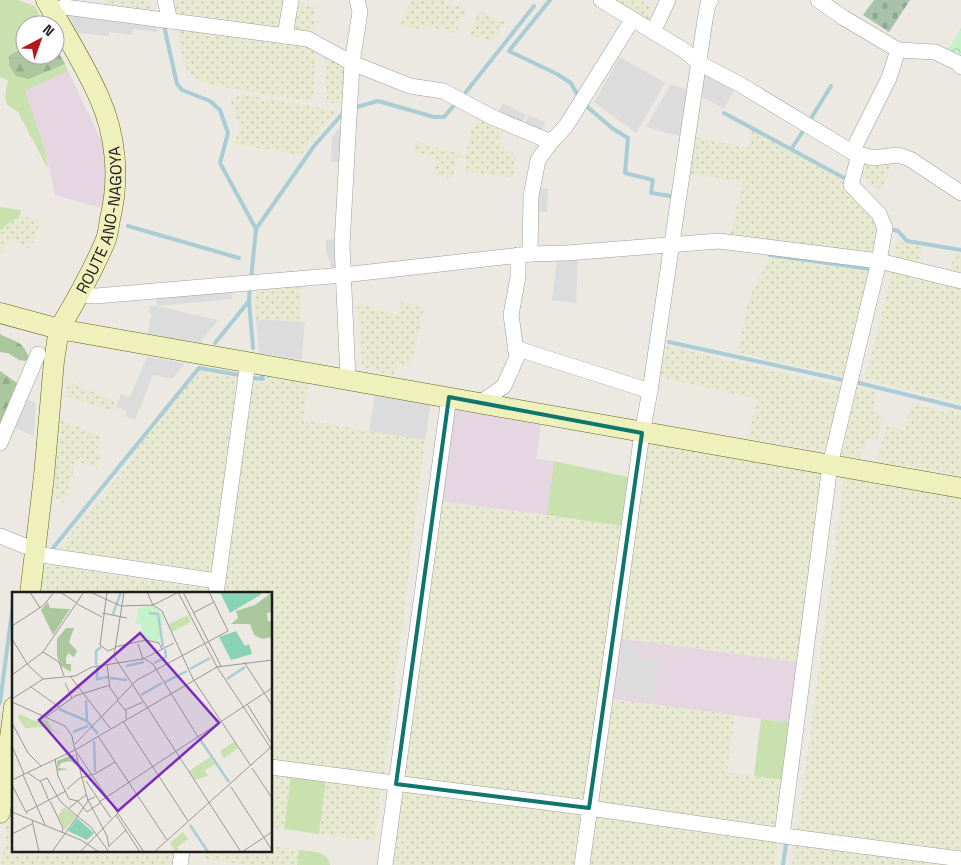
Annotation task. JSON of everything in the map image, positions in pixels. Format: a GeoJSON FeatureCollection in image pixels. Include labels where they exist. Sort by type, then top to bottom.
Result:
{"type":"FeatureCollection","features":[{"type":"Feature","properties":{"kind":"street"},"geometry":{"type":"LineString","coordinates":[[165,0],[170,21]]}},
{"type":"Feature","properties":{"kind":"street"},"geometry":{"type":"LineString","coordinates":[[285,36],[291,0]]}},
{"type":"Feature","properties":{"kind":"street"},"geometry":{"type":"LineString","coordinates":[[348,379],[342,246],[352,63],[360,12],[357,0]]}},
{"type":"Feature","properties":{"kind":"street"},"geometry":{"type":"LineString","coordinates":[[601,0],[685,51],[699,63],[741,85],[855,153],[873,158],[898,155],[910,159],[961,193]]}},
{"type":"Feature","properties":{"kind":"street"},"geometry":{"type":"LineString","coordinates":[[653,32],[668,0]]}},
{"type":"Feature","properties":{"kind":"street"},"geometry":{"type":"LineString","coordinates":[[818,0],[898,50],[935,52],[958,63],[961,67]]}},
{"type":"Feature","properties":{"kind":"street"},"geometry":{"type":"LineString","coordinates":[[582,865],[642,433],[709,1]]}},
{"type":"Feature","properties":{"kind":"street"},"geometry":{"type":"LineString","coordinates":[[48,5],[308,39],[352,63],[410,86],[444,91],[492,117],[551,142]]}},
{"type":"Feature","properties":{"kind":"street","name":"ROUTE ANO-NAGOYA"},"geometry":{"type":"LineString","coordinates":[[48,5],[100,98],[115,151],[116,180],[114,206],[106,240],[79,295],[59,329]]}},
{"type":"Feature","properties":{"kind":"street"},"geometry":{"type":"LineString","coordinates":[[480,403],[504,386],[517,357],[511,315],[524,255],[531,196],[538,160],[566,126],[632,20]]}},
{"type":"Feature","properties":{"kind":"street"},"geometry":{"type":"LineString","coordinates":[[782,835],[830,465],[879,262],[885,228],[879,214],[851,185],[855,153],[889,78],[898,50]]}},
{"type":"Feature","properties":{"kind":"street"},"geometry":{"type":"LineString","coordinates":[[79,295],[96,296],[252,283],[524,255],[719,241],[879,262],[961,281]]}},
{"type":"Feature","properties":{"kind":"street"},"geometry":{"type":"LineString","coordinates":[[0,313],[59,329],[961,488]]}},
{"type":"Feature","properties":{"kind":"street"},"geometry":{"type":"LineString","coordinates":[[30,592],[59,329]]}},
{"type":"Feature","properties":{"kind":"street"},"geometry":{"type":"LineString","coordinates":[[515,348],[650,391]]}},
{"type":"Feature","properties":{"kind":"street"},"geometry":{"type":"LineString","coordinates":[[0,443],[38,354]]}},
{"type":"Feature","properties":{"kind":"street"},"geometry":{"type":"LineString","coordinates":[[0,536],[35,550],[216,588],[248,361]]}},
{"type":"Feature","properties":{"kind":"street"},"geometry":{"type":"LineString","coordinates":[[385,865],[448,397]]}},
{"type":"Feature","properties":{"kind":"street"},"geometry":{"type":"LineString","coordinates":[[0,813],[8,732],[12,715]]}},
{"type":"Feature","properties":{"kind":"street"},"geometry":{"type":"LineString","coordinates":[[272,767],[590,808],[961,859]]}},
{"type":"Feature","properties":{"kind":"street"},"geometry":{"type":"LineString","coordinates":[[180,865],[182,852]]}},
{"type":"Feature","properties":{"kind":"highlighted area"},"geometry":{"type":"Polygon","coordinates":[[[449,397],[642,433],[589,808],[396,784],[449,397]]]}},
{"type":"Feature","properties":{"kind":"shaded area"},"geometry":{"type":"Polygon","coordinates":[[[66,12],[155,22],[157,32],[133,29],[132,35],[109,32],[109,36],[78,33],[66,12]]]}},
{"type":"Feature","properties":{"kind":"shaded area"},"geometry":{"type":"Polygon","coordinates":[[[620,57],[665,83],[636,133],[594,102],[620,57]]]}},
{"type":"Feature","properties":{"kind":"shaded area"},"geometry":{"type":"Polygon","coordinates":[[[68,71],[103,144],[107,160],[105,209],[55,195],[45,149],[25,91],[68,71]]]}},
{"type":"Feature","properties":{"kind":"shaded area"},"geometry":{"type":"Polygon","coordinates":[[[703,71],[736,86],[724,109],[699,95],[703,71]]]}},
{"type":"Feature","properties":{"kind":"shaded area"},"geometry":{"type":"Polygon","coordinates":[[[671,84],[689,91],[682,137],[646,127],[671,84]]]}},
{"type":"Feature","properties":{"kind":"shaded area"},"geometry":{"type":"Polygon","coordinates":[[[503,103],[526,115],[521,124],[497,114],[503,103]]]}},
{"type":"Feature","properties":{"kind":"shaded area"},"geometry":{"type":"Polygon","coordinates":[[[529,115],[545,122],[541,132],[524,125],[529,115]]]}},
{"type":"Feature","properties":{"kind":"shaded area"},"geometry":{"type":"Polygon","coordinates":[[[338,129],[344,129],[343,162],[331,162],[332,137],[338,129]]]}},
{"type":"Feature","properties":{"kind":"shaded area"},"geometry":{"type":"Polygon","coordinates":[[[535,188],[548,189],[547,212],[534,211],[535,188]]]}},
{"type":"Feature","properties":{"kind":"shaded area"},"geometry":{"type":"Polygon","coordinates":[[[338,239],[339,268],[332,269],[326,251],[326,240],[338,239]]]}},
{"type":"Feature","properties":{"kind":"shaded area"},"geometry":{"type":"Polygon","coordinates":[[[578,257],[576,303],[552,300],[557,258],[578,257]]]}},
{"type":"Feature","properties":{"kind":"shaded area"},"geometry":{"type":"Polygon","coordinates":[[[231,288],[232,299],[157,306],[156,295],[231,288]]]}},
{"type":"Feature","properties":{"kind":"shaded area"},"geometry":{"type":"Polygon","coordinates":[[[150,305],[218,320],[200,343],[148,334],[151,313],[148,312],[150,305]]]}},
{"type":"Feature","properties":{"kind":"shaded area"},"geometry":{"type":"Polygon","coordinates":[[[256,319],[305,322],[302,360],[259,353],[256,319]]]}},
{"type":"Feature","properties":{"kind":"shaded area"},"geometry":{"type":"Polygon","coordinates":[[[147,357],[185,363],[172,379],[153,375],[135,420],[125,416],[127,411],[116,407],[121,394],[130,397],[147,357]]]}},
{"type":"Feature","properties":{"kind":"shaded area"},"geometry":{"type":"Polygon","coordinates":[[[375,395],[431,404],[425,440],[369,431],[375,395]]]}},
{"type":"Feature","properties":{"kind":"shaded area"},"geometry":{"type":"Polygon","coordinates":[[[25,398],[36,403],[34,436],[13,427],[25,398]]]}},
{"type":"Feature","properties":{"kind":"shaded area"},"geometry":{"type":"Polygon","coordinates":[[[450,409],[541,425],[536,459],[554,461],[547,515],[437,501],[450,409]]]}},
{"type":"Feature","properties":{"kind":"shaded area"},"geometry":{"type":"Polygon","coordinates":[[[618,638],[801,662],[793,723],[610,699],[618,638]]]}},
{"type":"Feature","properties":{"kind":"shaded area"},"geometry":{"type":"Polygon","coordinates":[[[624,642],[638,643],[636,657],[659,660],[654,699],[617,694],[624,642]]]}},
{"type":"Feature","properties":{"kind":"green space"},"geometry":{"type":"Polygon","coordinates":[[[0,0],[18,0],[35,6],[39,15],[15,15],[15,65],[21,65],[29,79],[65,64],[68,71],[25,91],[45,149],[48,169],[18,112],[7,105],[5,95],[8,80],[0,77],[0,0]]]}},
{"type":"Feature","properties":{"kind":"green space"},"geometry":{"type":"Polygon","coordinates":[[[104,0],[150,0],[152,9],[151,12],[105,8],[104,0]]]}},
{"type":"Feature","properties":{"kind":"green space"},"geometry":{"type":"Polygon","coordinates":[[[168,0],[287,0],[283,29],[176,17],[168,0]]]}},
{"type":"Feature","properties":{"kind":"green space"},"geometry":{"type":"Polygon","coordinates":[[[412,0],[442,0],[466,10],[456,33],[426,26],[425,31],[398,25],[412,0]]]}},
{"type":"Feature","properties":{"kind":"green space"},"geometry":{"type":"Polygon","coordinates":[[[610,0],[640,0],[652,6],[648,16],[655,19],[653,23],[610,0]]]}},
{"type":"Feature","properties":{"kind":"green space"},"geometry":{"type":"Polygon","coordinates":[[[874,0],[910,0],[889,32],[863,15],[874,0]]]}},
{"type":"Feature","properties":{"kind":"green space"},"geometry":{"type":"Polygon","coordinates":[[[294,1],[316,7],[313,20],[320,21],[310,35],[292,31],[294,1]]]}},
{"type":"Feature","properties":{"kind":"green space"},"geometry":{"type":"Polygon","coordinates":[[[479,11],[506,23],[493,41],[469,35],[479,11]]]}},
{"type":"Feature","properties":{"kind":"green space"},"geometry":{"type":"Polygon","coordinates":[[[177,27],[301,42],[317,49],[312,102],[211,85],[197,79],[188,71],[183,60],[177,27]]]}},
{"type":"Feature","properties":{"kind":"green space"},"geometry":{"type":"Polygon","coordinates":[[[961,28],[961,62],[947,51],[961,28]]]}},
{"type":"Feature","properties":{"kind":"green space"},"geometry":{"type":"Polygon","coordinates":[[[15,52],[15,65],[63,65],[29,79],[16,76],[9,65],[9,56],[15,52]]]}},
{"type":"Feature","properties":{"kind":"green space"},"geometry":{"type":"Polygon","coordinates":[[[327,56],[348,68],[345,105],[327,102],[325,60],[327,56]]]}},
{"type":"Feature","properties":{"kind":"green space"},"geometry":{"type":"Polygon","coordinates":[[[239,94],[337,111],[301,155],[234,144],[239,123],[230,102],[239,94]]]}},
{"type":"Feature","properties":{"kind":"green space"},"geometry":{"type":"Polygon","coordinates":[[[479,113],[504,126],[501,147],[516,155],[513,178],[465,171],[467,159],[457,157],[453,178],[433,176],[436,156],[415,153],[416,141],[435,148],[466,155],[471,129],[479,113]]]}},
{"type":"Feature","properties":{"kind":"green space"},"geometry":{"type":"Polygon","coordinates":[[[752,130],[844,181],[845,185],[880,225],[875,252],[869,255],[730,236],[743,181],[688,174],[693,137],[748,148],[752,130]]]}},
{"type":"Feature","properties":{"kind":"green space"},"geometry":{"type":"Polygon","coordinates":[[[895,159],[881,190],[857,175],[859,162],[895,159]]]}},
{"type":"Feature","properties":{"kind":"green space"},"geometry":{"type":"Polygon","coordinates":[[[0,207],[21,210],[20,215],[0,230],[0,207]]]}},
{"type":"Feature","properties":{"kind":"green space"},"geometry":{"type":"Polygon","coordinates":[[[20,215],[39,220],[38,230],[30,249],[11,238],[0,255],[0,230],[20,215]]]}},
{"type":"Feature","properties":{"kind":"green space"},"geometry":{"type":"Polygon","coordinates":[[[897,241],[922,247],[918,266],[892,260],[897,241]]]}},
{"type":"Feature","properties":{"kind":"green space"},"geometry":{"type":"Polygon","coordinates":[[[954,254],[961,255],[961,277],[950,274],[954,254]]]}},
{"type":"Feature","properties":{"kind":"green space"},"geometry":{"type":"Polygon","coordinates":[[[769,257],[872,272],[847,377],[737,352],[749,298],[769,257]]]}},
{"type":"Feature","properties":{"kind":"green space"},"geometry":{"type":"Polygon","coordinates":[[[893,268],[961,285],[961,403],[865,379],[893,268]]]}},
{"type":"Feature","properties":{"kind":"green space"},"geometry":{"type":"Polygon","coordinates":[[[301,284],[301,322],[256,319],[254,302],[257,288],[301,284]]]}},
{"type":"Feature","properties":{"kind":"green space"},"geometry":{"type":"Polygon","coordinates":[[[401,302],[424,308],[410,367],[397,363],[394,376],[362,367],[357,303],[397,315],[401,302]]]}},
{"type":"Feature","properties":{"kind":"green space"},"geometry":{"type":"Polygon","coordinates":[[[0,334],[21,345],[29,358],[25,361],[19,360],[8,353],[0,352],[0,334]]]}},
{"type":"Feature","properties":{"kind":"green space"},"geometry":{"type":"Polygon","coordinates":[[[667,346],[843,387],[828,452],[748,438],[757,399],[660,377],[667,346]]]}},
{"type":"Feature","properties":{"kind":"green space"},"geometry":{"type":"Polygon","coordinates":[[[0,371],[17,383],[19,389],[0,428],[0,371]]]}},
{"type":"Feature","properties":{"kind":"green space"},"geometry":{"type":"Polygon","coordinates":[[[199,372],[239,378],[212,571],[204,575],[58,553],[59,548],[133,458],[130,455],[199,372]]]}},
{"type":"Feature","properties":{"kind":"green space"},"geometry":{"type":"Polygon","coordinates":[[[267,377],[308,384],[303,420],[425,440],[384,775],[272,762],[272,592],[221,592],[250,381],[265,383],[267,377]]]}},
{"type":"Feature","properties":{"kind":"green space"},"geometry":{"type":"Polygon","coordinates":[[[69,382],[116,402],[113,412],[65,396],[69,382]]]}},
{"type":"Feature","properties":{"kind":"green space"},"geometry":{"type":"Polygon","coordinates":[[[856,387],[877,392],[872,412],[883,415],[877,441],[866,439],[861,458],[842,455],[856,387]]]}},
{"type":"Feature","properties":{"kind":"green space"},"geometry":{"type":"Polygon","coordinates":[[[911,403],[948,413],[949,409],[961,412],[961,475],[877,461],[886,426],[905,430],[911,403]]]}},
{"type":"Feature","properties":{"kind":"green space"},"geometry":{"type":"Polygon","coordinates":[[[61,419],[102,438],[96,452],[102,455],[97,468],[76,461],[64,503],[53,496],[61,419]]]}},
{"type":"Feature","properties":{"kind":"green space"},"geometry":{"type":"Polygon","coordinates":[[[652,443],[826,474],[801,662],[618,638],[644,450],[652,443]]]}},
{"type":"Feature","properties":{"kind":"green space"},"geometry":{"type":"Polygon","coordinates":[[[554,461],[628,477],[622,526],[547,515],[554,461]]]}},
{"type":"Feature","properties":{"kind":"green space"},"geometry":{"type":"Polygon","coordinates":[[[844,478],[961,497],[961,855],[797,831],[844,478]]]}},
{"type":"Feature","properties":{"kind":"green space"},"geometry":{"type":"Polygon","coordinates":[[[437,501],[622,526],[583,800],[404,780],[437,501]]]}},
{"type":"Feature","properties":{"kind":"green space"},"geometry":{"type":"Polygon","coordinates":[[[50,565],[209,589],[209,592],[36,592],[39,574],[50,565]]]}},
{"type":"Feature","properties":{"kind":"green space"},"geometry":{"type":"Polygon","coordinates":[[[610,699],[735,715],[727,772],[786,780],[779,828],[596,803],[610,699]]]}},
{"type":"Feature","properties":{"kind":"green space"},"geometry":{"type":"Polygon","coordinates":[[[761,719],[793,723],[786,780],[754,776],[761,719]]]}},
{"type":"Feature","properties":{"kind":"green space"},"geometry":{"type":"Polygon","coordinates":[[[272,772],[291,775],[284,829],[272,828],[272,772]]]}},
{"type":"Feature","properties":{"kind":"green space"},"geometry":{"type":"Polygon","coordinates":[[[291,775],[326,779],[319,834],[284,829],[291,775]]]}},
{"type":"Feature","properties":{"kind":"green space"},"geometry":{"type":"Polygon","coordinates":[[[326,779],[379,786],[381,789],[375,841],[319,834],[326,779]]]}},
{"type":"Feature","properties":{"kind":"green space"},"geometry":{"type":"Polygon","coordinates":[[[12,786],[12,852],[177,852],[175,865],[1,865],[12,786]]]}},
{"type":"Feature","properties":{"kind":"green space"},"geometry":{"type":"Polygon","coordinates":[[[399,790],[578,813],[580,816],[574,865],[389,865],[399,790]]]}},
{"type":"Feature","properties":{"kind":"green space"},"geometry":{"type":"Polygon","coordinates":[[[597,815],[778,840],[775,865],[589,865],[597,815]]]}},
{"type":"Feature","properties":{"kind":"green space"},"geometry":{"type":"Polygon","coordinates":[[[794,843],[961,865],[792,865],[794,843]]]}},
{"type":"Feature","properties":{"kind":"green space"},"geometry":{"type":"Polygon","coordinates":[[[272,846],[299,850],[297,865],[248,865],[204,859],[205,852],[272,852],[272,846]]]}},
{"type":"Feature","properties":{"kind":"green space"},"geometry":{"type":"Polygon","coordinates":[[[299,850],[323,854],[329,860],[330,865],[297,865],[299,850]]]}},
{"type":"Feature","properties":{"kind":"waterway"},"geometry":{"type":"LineString","coordinates":[[550,0],[509,51],[557,74],[571,83],[578,96]]}},
{"type":"Feature","properties":{"kind":"waterway"},"geometry":{"type":"LineString","coordinates":[[466,92],[534,6]]}},
{"type":"Feature","properties":{"kind":"waterway"},"geometry":{"type":"LineString","coordinates":[[164,26],[177,84],[182,90],[210,101],[220,110],[228,133],[220,163],[256,229]]}},
{"type":"Feature","properties":{"kind":"waterway"},"geometry":{"type":"LineString","coordinates":[[810,120],[831,86]]}},
{"type":"Feature","properties":{"kind":"waterway"},"geometry":{"type":"LineString","coordinates":[[353,108],[378,101],[434,117],[444,117],[456,103]]}},
{"type":"Feature","properties":{"kind":"waterway"},"geometry":{"type":"LineString","coordinates":[[585,105],[612,128],[628,138],[625,173],[653,180],[651,193],[671,196]]}},
{"type":"Feature","properties":{"kind":"waterway"},"geometry":{"type":"LineString","coordinates":[[251,279],[256,229],[314,146],[344,112]]}},
{"type":"Feature","properties":{"kind":"waterway"},"geometry":{"type":"LineString","coordinates":[[724,113],[846,179]]}},
{"type":"Feature","properties":{"kind":"waterway"},"geometry":{"type":"LineString","coordinates":[[792,148],[805,128]]}},
{"type":"Feature","properties":{"kind":"waterway"},"geometry":{"type":"LineString","coordinates":[[128,226],[239,258]]}},
{"type":"Feature","properties":{"kind":"waterway"},"geometry":{"type":"LineString","coordinates":[[891,229],[898,231],[907,241],[961,250]]}},
{"type":"Feature","properties":{"kind":"waterway"},"geometry":{"type":"LineString","coordinates":[[770,255],[870,269]]}},
{"type":"Feature","properties":{"kind":"waterway"},"geometry":{"type":"LineString","coordinates":[[250,286],[249,301],[253,348]]}},
{"type":"Feature","properties":{"kind":"waterway"},"geometry":{"type":"LineString","coordinates":[[215,343],[249,301]]}},
{"type":"Feature","properties":{"kind":"waterway"},"geometry":{"type":"LineString","coordinates":[[669,342],[843,380]]}},
{"type":"Feature","properties":{"kind":"waterway"},"geometry":{"type":"LineString","coordinates":[[53,548],[199,368],[239,375]]}},
{"type":"Feature","properties":{"kind":"waterway"},"geometry":{"type":"LineString","coordinates":[[253,378],[263,379],[262,376]]}},
{"type":"Feature","properties":{"kind":"waterway"},"geometry":{"type":"LineString","coordinates":[[855,382],[961,408]]}},
{"type":"Feature","properties":{"kind":"waterway"},"geometry":{"type":"LineString","coordinates":[[0,703],[12,611]]}},
{"type":"Feature","properties":{"kind":"waterway"},"geometry":{"type":"LineString","coordinates":[[783,865],[786,844]]}}]}
